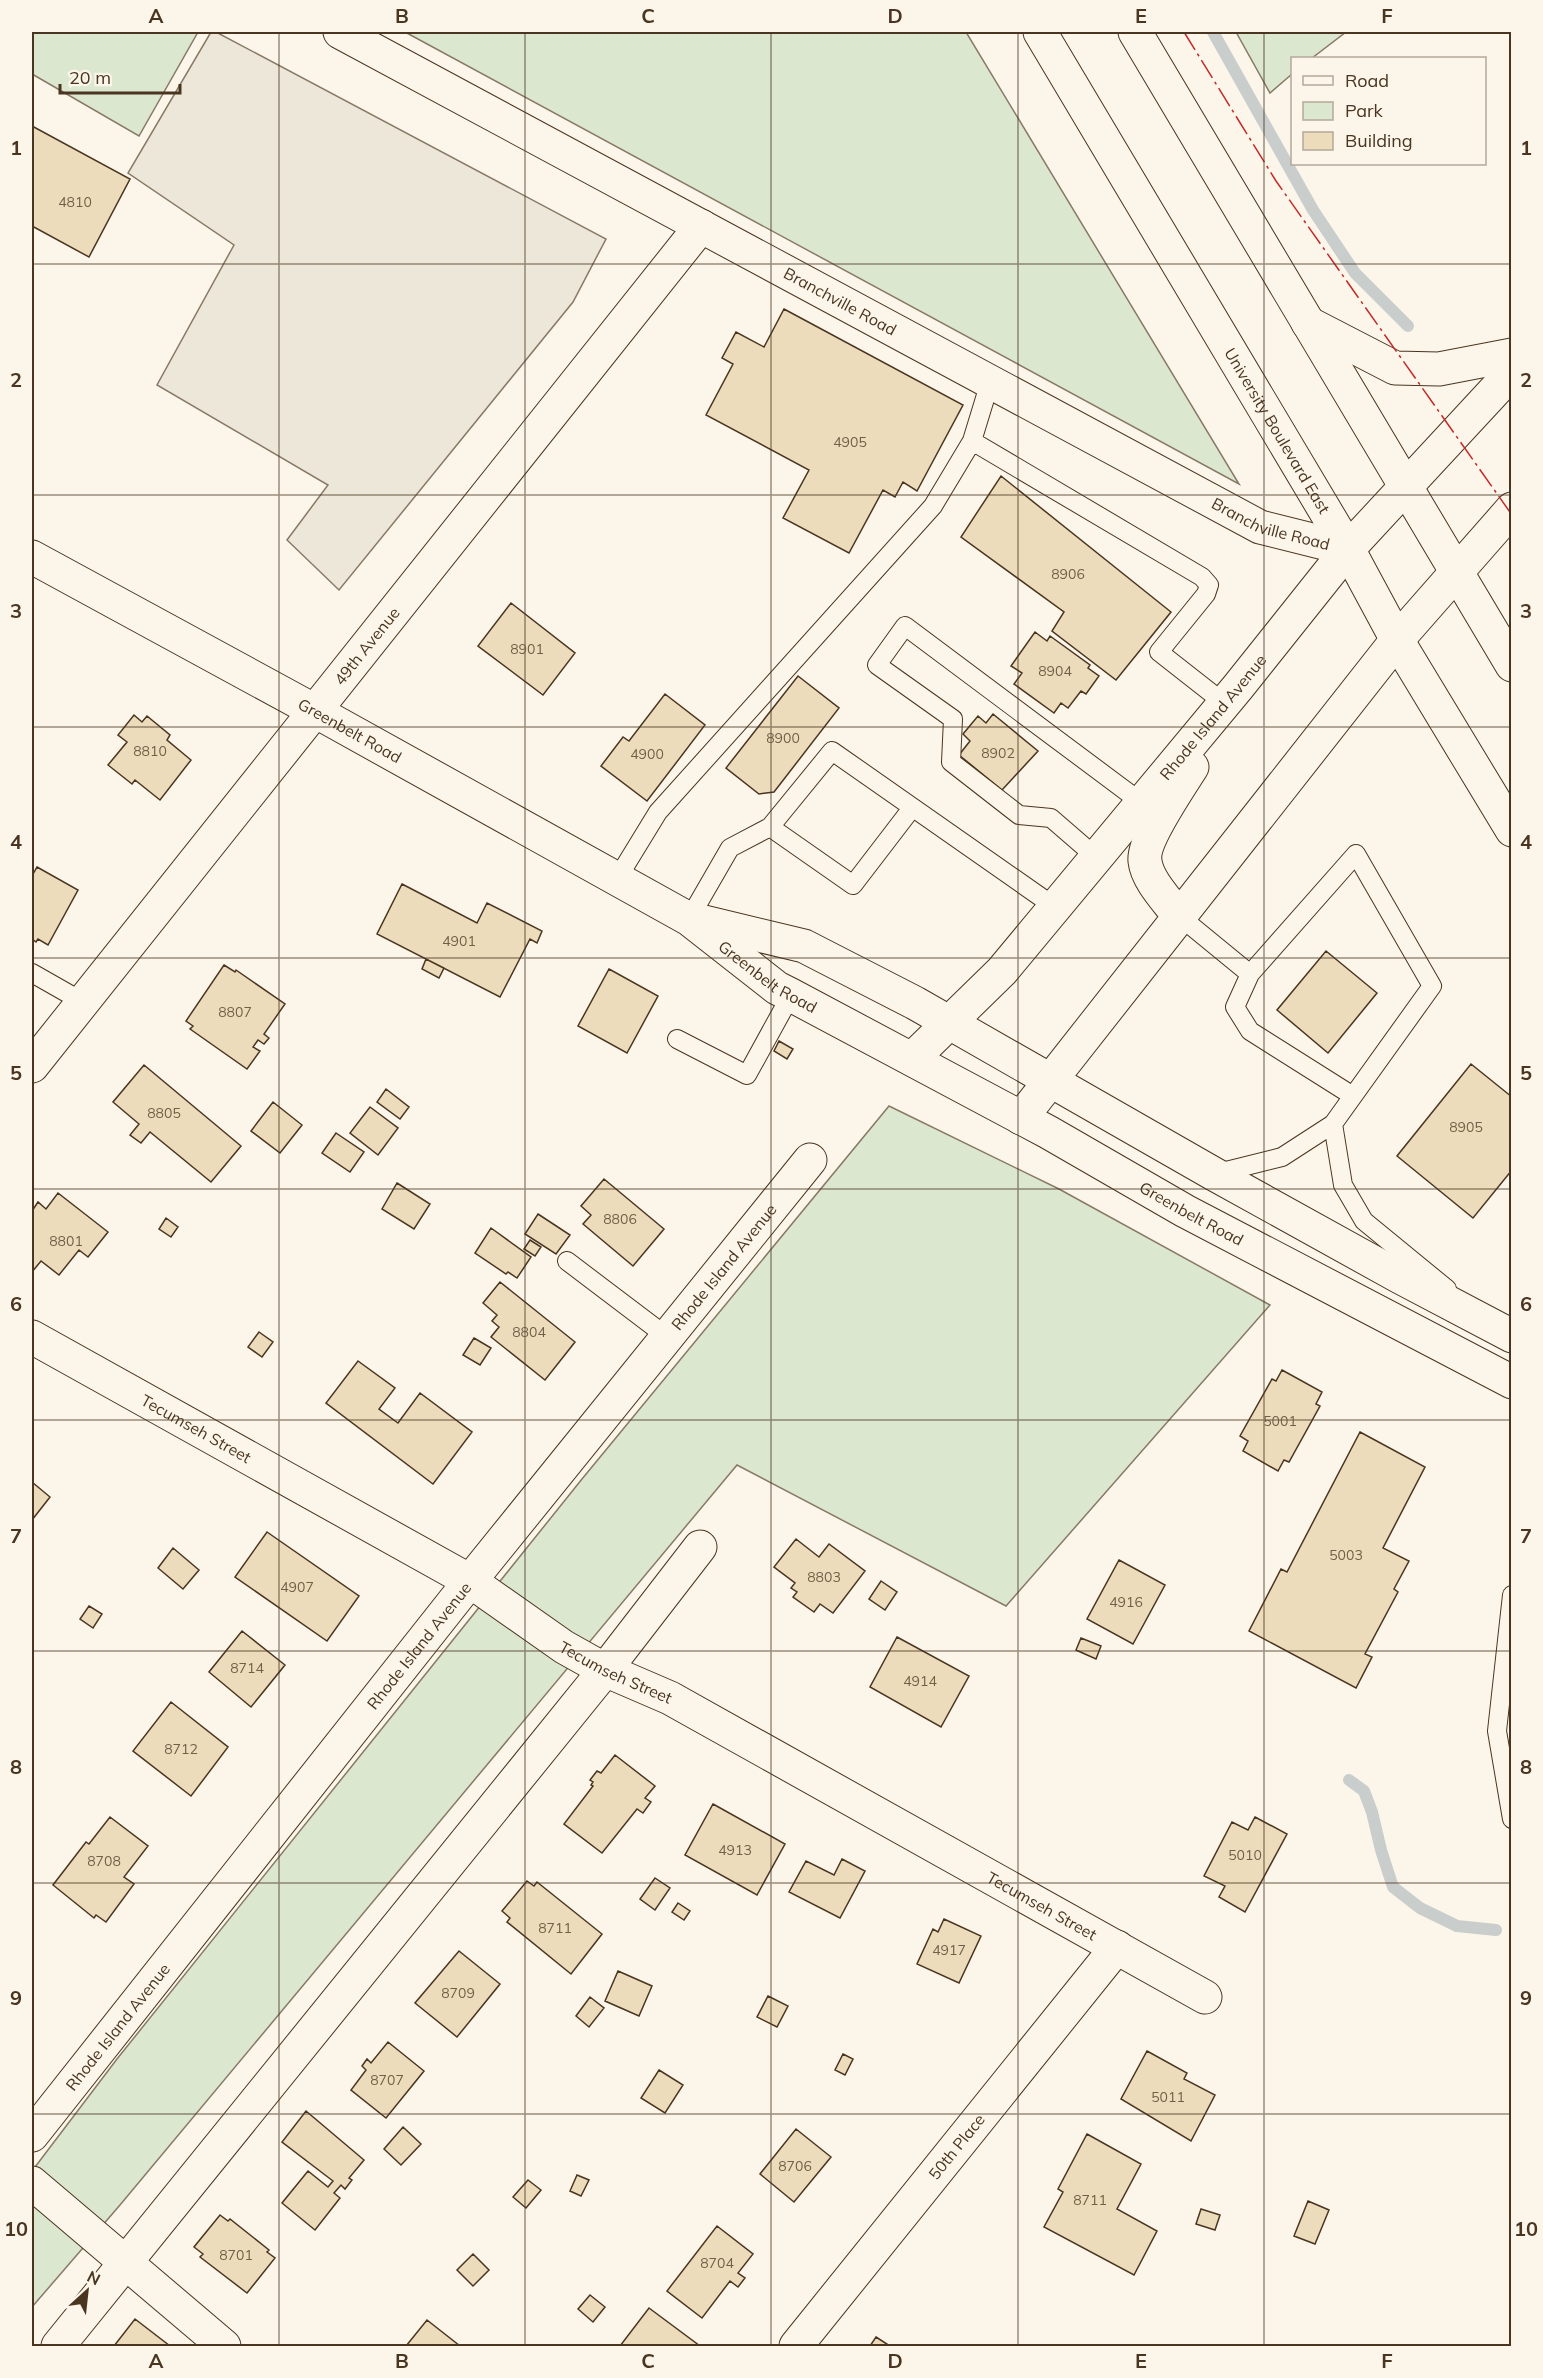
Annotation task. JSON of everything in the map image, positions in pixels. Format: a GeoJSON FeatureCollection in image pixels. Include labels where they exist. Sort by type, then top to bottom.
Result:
{"type":"FeatureCollection","features":[{"type":"Feature","properties":{"kind":"street","name":"Branchville Road"},"geometry":{"type":"LineString","coordinates":[[340,32],[1260,526],[1348,549]]}},
{"type":"Feature","properties":{"kind":"street","name":"University Boulevard East"},"geometry":{"type":"LineString","coordinates":[[1040,32],[1348,549],[1397,640],[1512,830]]}},
{"type":"Feature","properties":{"kind":"street"},"geometry":{"type":"LineString","coordinates":[[1136,32],[1512,665]]}},
{"type":"Feature","properties":{"kind":"street","name":"49th Avenue"},"geometry":{"type":"LineString","coordinates":[[32,1066],[701,226]]}},
{"type":"Feature","properties":{"kind":"street"},"geometry":{"type":"LineString","coordinates":[[1308,323],[1395,368],[1439,369],[1512,355]]}},
{"type":"Feature","properties":{"kind":"street","name":"Rhode Island Avenue"},"geometry":{"type":"LineString","coordinates":[[912,1059],[1002,971],[1231,695],[1348,549],[1512,372]]}},
{"type":"Feature","properties":{"kind":"street"},"geometry":{"type":"LineString","coordinates":[[1034,1125],[1050,1079],[1397,640],[1512,509]]}},
{"type":"Feature","properties":{"kind":"street","name":"Greenbelt Road"},"geometry":{"type":"LineString","coordinates":[[32,557],[689,918],[777,988],[1034,1125],[1185,1211],[1512,1382]]}},
{"type":"Feature","properties":{"kind":"street"},"geometry":{"type":"LineString","coordinates":[[1178,915],[1149,875],[1144,861],[1146,845],[1231,695]]}},
{"type":"Feature","properties":{"kind":"street"},"geometry":{"type":"LineString","coordinates":[[689,918],[804,946],[951,1023],[1214,1174],[1400,1277],[1499,1328]]}},
{"type":"Feature","properties":{"kind":"street","name":"Rhode Island Avenue"},"geometry":{"type":"LineString","coordinates":[[32,2135],[470,1581],[810,1160]]}},
{"type":"Feature","properties":{"kind":"street","name":"Tecumseh Street"},"geometry":{"type":"LineString","coordinates":[[32,1338],[470,1581],[564,1647],[605,1670],[670,1698],[1205,1997]]}},
{"type":"Feature","properties":{"kind":"street"},"geometry":{"type":"LineString","coordinates":[[58,2346],[605,1670],[700,1547]]}},
{"type":"Feature","properties":{"kind":"street","name":"50th Place"},"geometry":{"type":"LineString","coordinates":[[796,2346],[1117,1947]]}},
{"type":"Feature","properties":{"kind":"street"},"geometry":{"type":"LineString","coordinates":[[32,2183],[224,2346]]}},
{"type":"Feature","properties":{"kind":"lane"},"geometry":{"type":"LineString","coordinates":[[617,879],[658,813],[933,506],[972,441],[990,382]]}},
{"type":"Feature","properties":{"kind":"lane"},"geometry":{"type":"LineString","coordinates":[[972,441],[1202,577],[1209,585],[1206,594],[1159,652],[1231,695]]}},
{"type":"Feature","properties":{"kind":"lane"},"geometry":{"type":"LineString","coordinates":[[1096,857],[1051,819],[1019,815],[951,762],[953,719],[878,664],[905,626],[1142,803]]}},
{"type":"Feature","properties":{"kind":"lane"},"geometry":{"type":"LineString","coordinates":[[689,918],[730,848],[770,827],[832,751],[1055,907]]}},
{"type":"Feature","properties":{"kind":"lane"},"geometry":{"type":"LineString","coordinates":[[770,827],[853,885],[912,808]]}},
{"type":"Feature","properties":{"kind":"lane"},"geometry":{"type":"LineString","coordinates":[[1214,1174],[1282,1157],[1333,1124],[1432,986],[1356,854],[1250,974],[1235,1006],[1250,1031],[1353,1096]]}},
{"type":"Feature","properties":{"kind":"lane"},"geometry":{"type":"LineString","coordinates":[[1178,915],[1250,974]]}},
{"type":"Feature","properties":{"kind":"lane"},"geometry":{"type":"LineString","coordinates":[[32,973],[83,1002]]}},
{"type":"Feature","properties":{"kind":"lane"},"geometry":{"type":"LineString","coordinates":[[677,1039],[747,1075],[791,995]]}},
{"type":"Feature","properties":{"kind":"lane"},"geometry":{"type":"LineString","coordinates":[[1333,1124],[1343,1185],[1364,1221],[1499,1328]]}},
{"type":"Feature","properties":{"kind":"lane"},"geometry":{"type":"LineString","coordinates":[[567,1261],[666,1336]]}},
{"type":"Feature","properties":{"kind":"lane"},"geometry":{"type":"LineString","coordinates":[[1511,1596],[1497,1731],[1512,1819]]}},
{"type":"Feature","properties":{"kind":"green space"},"geometry":{"type":"Polygon","coordinates":[[[32,32],[198,32],[139,136],[32,74],[32,32]]]}},
{"type":"Feature","properties":{"kind":"green space"},"geometry":{"type":"Polygon","coordinates":[[[405,32],[966,32],[1239,484],[405,32]]]}},
{"type":"Feature","properties":{"kind":"green space"},"geometry":{"type":"Polygon","coordinates":[[[1236,32],[1346,32],[1313,57],[1291,57],[1291,75],[1270,93],[1236,32]]]}},
{"type":"Feature","properties":{"kind":"green space"},"geometry":{"type":"Polygon","coordinates":[[[889,1106],[1059,1189],[1270,1305],[1006,1606],[737,1465],[120,2205],[32,2307],[32,2171],[117,2059],[582,1479],[889,1106]]]}},
{"type":"Feature","properties":{"kind":"shaded area"},"geometry":{"type":"Polygon","coordinates":[[[211,32],[216,32],[606,239],[573,302],[339,590],[287,540],[328,485],[157,385],[234,245],[128,173],[211,32]]]}},
{"type":"Feature","properties":{"kind":"building"},"geometry":{"type":"Polygon","coordinates":[[[32,126],[130,179],[89,257],[32,226],[32,126]]]}},
{"type":"Feature","properties":{"kind":"building"},"geometry":{"type":"Polygon","coordinates":[[[784,309],[963,405],[917,491],[903,482],[895,497],[883,490],[849,553],[783,518],[809,470],[706,415],[733,364],[722,358],[736,332],[764,347],[784,309]]]}},
{"type":"Feature","properties":{"kind":"building"},"geometry":{"type":"Polygon","coordinates":[[[1001,476],[1171,612],[1116,680],[1052,631],[1064,612],[961,537],[1001,476]]]}},
{"type":"Feature","properties":{"kind":"building"},"geometry":{"type":"Polygon","coordinates":[[[511,603],[575,653],[543,695],[478,646],[511,603]]]}},
{"type":"Feature","properties":{"kind":"building"},"geometry":{"type":"Polygon","coordinates":[[[1035,632],[1047,641],[1050,636],[1090,665],[1088,668],[1099,676],[1086,694],[1081,691],[1068,708],[1061,703],[1054,713],[1014,684],[1022,673],[1011,666],[1035,632]]]}},
{"type":"Feature","properties":{"kind":"building"},"geometry":{"type":"Polygon","coordinates":[[[798,676],[839,708],[774,792],[759,794],[726,768],[798,676]]]}},
{"type":"Feature","properties":{"kind":"building"},"geometry":{"type":"Polygon","coordinates":[[[665,694],[705,725],[647,801],[601,766],[623,737],[629,741],[665,694]]]}},
{"type":"Feature","properties":{"kind":"building"},"geometry":{"type":"Polygon","coordinates":[[[993,714],[1038,751],[1002,790],[959,755],[970,741],[963,734],[978,716],[986,723],[993,714]]]}},
{"type":"Feature","properties":{"kind":"building"},"geometry":{"type":"Polygon","coordinates":[[[134,715],[142,722],[147,716],[170,735],[167,740],[191,760],[160,800],[135,780],[132,784],[108,765],[127,742],[118,735],[134,715]]]}},
{"type":"Feature","properties":{"kind":"building"},"geometry":{"type":"Polygon","coordinates":[[[37,867],[78,890],[48,945],[38,939],[36,942],[32,939],[32,876],[37,867]]]}},
{"type":"Feature","properties":{"kind":"building"},"geometry":{"type":"Polygon","coordinates":[[[402,884],[477,923],[487,903],[542,931],[537,943],[530,939],[500,997],[377,934],[402,884]]]}},
{"type":"Feature","properties":{"kind":"building"},"geometry":{"type":"Polygon","coordinates":[[[1326,951],[1377,993],[1328,1053],[1277,1010],[1326,951]]]}},
{"type":"Feature","properties":{"kind":"building"},"geometry":{"type":"Polygon","coordinates":[[[426,959],[444,968],[439,978],[422,969],[426,959]]]}},
{"type":"Feature","properties":{"kind":"building"},"geometry":{"type":"Polygon","coordinates":[[[224,965],[235,972],[236,970],[285,1004],[264,1034],[269,1038],[264,1044],[258,1040],[253,1047],[260,1051],[247,1069],[190,1029],[193,1026],[186,1021],[224,965]]]}},
{"type":"Feature","properties":{"kind":"building"},"geometry":{"type":"Polygon","coordinates":[[[609,969],[658,996],[627,1053],[578,1026],[609,969]]]}},
{"type":"Feature","properties":{"kind":"building"},"geometry":{"type":"Polygon","coordinates":[[[779,1041],[793,1049],[787,1059],[774,1051],[779,1041]]]}},
{"type":"Feature","properties":{"kind":"building"},"geometry":{"type":"Polygon","coordinates":[[[1471,1064],[1512,1097],[1512,1170],[1473,1218],[1397,1156],[1471,1064]]]}},
{"type":"Feature","properties":{"kind":"building"},"geometry":{"type":"Polygon","coordinates":[[[144,1065],[241,1146],[211,1182],[150,1132],[141,1143],[130,1135],[139,1124],[113,1102],[144,1065]]]}},
{"type":"Feature","properties":{"kind":"building"},"geometry":{"type":"Polygon","coordinates":[[[386,1089],[409,1107],[400,1119],[377,1102],[386,1089]]]}},
{"type":"Feature","properties":{"kind":"building"},"geometry":{"type":"Polygon","coordinates":[[[273,1102],[302,1125],[280,1153],[251,1131],[273,1102]]]}},
{"type":"Feature","properties":{"kind":"building"},"geometry":{"type":"Polygon","coordinates":[[[370,1107],[398,1128],[378,1155],[350,1133],[370,1107]]]}},
{"type":"Feature","properties":{"kind":"building"},"geometry":{"type":"Polygon","coordinates":[[[336,1133],[364,1152],[350,1172],[322,1153],[336,1133]]]}},
{"type":"Feature","properties":{"kind":"building"},"geometry":{"type":"Polygon","coordinates":[[[604,1179],[664,1229],[633,1266],[583,1224],[591,1215],[581,1206],[604,1179]]]}},
{"type":"Feature","properties":{"kind":"building"},"geometry":{"type":"Polygon","coordinates":[[[397,1183],[430,1204],[414,1229],[382,1209],[397,1183]]]}},
{"type":"Feature","properties":{"kind":"building"},"geometry":{"type":"Polygon","coordinates":[[[58,1193],[108,1232],[88,1257],[79,1250],[59,1275],[41,1261],[32,1272],[32,1211],[38,1202],[46,1209],[58,1193]]]}},
{"type":"Feature","properties":{"kind":"building"},"geometry":{"type":"Polygon","coordinates":[[[538,1214],[570,1235],[556,1254],[525,1234],[538,1214]]]}},
{"type":"Feature","properties":{"kind":"building"},"geometry":{"type":"Polygon","coordinates":[[[166,1218],[178,1227],[171,1237],[159,1229],[166,1218]]]}},
{"type":"Feature","properties":{"kind":"building"},"geometry":{"type":"Polygon","coordinates":[[[491,1228],[531,1257],[517,1278],[508,1272],[506,1274],[475,1253],[491,1228]]]}},
{"type":"Feature","properties":{"kind":"building"},"geometry":{"type":"Polygon","coordinates":[[[530,1240],[541,1247],[535,1256],[524,1249],[530,1240]]]}},
{"type":"Feature","properties":{"kind":"building"},"geometry":{"type":"Polygon","coordinates":[[[500,1282],[575,1342],[545,1380],[491,1337],[499,1327],[492,1321],[497,1315],[483,1303],[500,1282]]]}},
{"type":"Feature","properties":{"kind":"building"},"geometry":{"type":"Polygon","coordinates":[[[259,1332],[273,1342],[262,1357],[248,1347],[259,1332]]]}},
{"type":"Feature","properties":{"kind":"building"},"geometry":{"type":"Polygon","coordinates":[[[474,1338],[491,1348],[480,1365],[463,1355],[474,1338]]]}},
{"type":"Feature","properties":{"kind":"building"},"geometry":{"type":"Polygon","coordinates":[[[358,1361],[395,1388],[379,1409],[398,1423],[420,1393],[472,1432],[433,1484],[326,1403],[358,1361]]]}},
{"type":"Feature","properties":{"kind":"building"},"geometry":{"type":"Polygon","coordinates":[[[1282,1370],[1322,1392],[1316,1404],[1320,1406],[1289,1462],[1284,1460],[1278,1471],[1243,1451],[1248,1441],[1240,1436],[1272,1379],[1276,1381],[1282,1370]]]}},
{"type":"Feature","properties":{"kind":"building"},"geometry":{"type":"Polygon","coordinates":[[[1360,1432],[1425,1467],[1383,1548],[1409,1561],[1394,1589],[1398,1592],[1365,1654],[1372,1657],[1356,1688],[1249,1631],[1281,1569],[1287,1572],[1360,1432]]]}},
{"type":"Feature","properties":{"kind":"building"},"geometry":{"type":"Polygon","coordinates":[[[32,1482],[50,1497],[32,1520],[32,1482]]]}},
{"type":"Feature","properties":{"kind":"building"},"geometry":{"type":"Polygon","coordinates":[[[267,1532],[359,1596],[327,1641],[235,1577],[267,1532]]]}},
{"type":"Feature","properties":{"kind":"building"},"geometry":{"type":"Polygon","coordinates":[[[796,1539],[819,1557],[829,1544],[865,1571],[833,1613],[820,1604],[814,1612],[793,1597],[797,1592],[791,1588],[795,1583],[774,1567],[796,1539]]]}},
{"type":"Feature","properties":{"kind":"building"},"geometry":{"type":"Polygon","coordinates":[[[173,1548],[199,1570],[183,1589],[158,1568],[173,1548]]]}},
{"type":"Feature","properties":{"kind":"building"},"geometry":{"type":"Polygon","coordinates":[[[1119,1560],[1165,1585],[1133,1644],[1087,1619],[1119,1560]]]}},
{"type":"Feature","properties":{"kind":"building"},"geometry":{"type":"Polygon","coordinates":[[[881,1581],[897,1592],[885,1610],[869,1599],[881,1581]]]}},
{"type":"Feature","properties":{"kind":"building"},"geometry":{"type":"Polygon","coordinates":[[[89,1606],[102,1614],[93,1628],[80,1619],[89,1606]]]}},
{"type":"Feature","properties":{"kind":"building"},"geometry":{"type":"Polygon","coordinates":[[[242,1631],[285,1665],[251,1707],[209,1672],[242,1631]]]}},
{"type":"Feature","properties":{"kind":"building"},"geometry":{"type":"Polygon","coordinates":[[[897,1637],[969,1676],[941,1727],[870,1687],[897,1637]]]}},
{"type":"Feature","properties":{"kind":"building"},"geometry":{"type":"Polygon","coordinates":[[[1081,1638],[1101,1646],[1096,1659],[1076,1650],[1081,1638]]]}},
{"type":"Feature","properties":{"kind":"building"},"geometry":{"type":"Polygon","coordinates":[[[171,1702],[228,1747],[191,1796],[133,1751],[171,1702]]]}},
{"type":"Feature","properties":{"kind":"building"},"geometry":{"type":"Polygon","coordinates":[[[615,1755],[655,1786],[645,1798],[651,1802],[643,1813],[637,1809],[602,1853],[564,1824],[593,1786],[590,1780],[597,1771],[601,1773],[615,1755]]]}},
{"type":"Feature","properties":{"kind":"building"},"geometry":{"type":"Polygon","coordinates":[[[713,1804],[785,1844],[757,1895],[685,1855],[713,1804]]]}},
{"type":"Feature","properties":{"kind":"building"},"geometry":{"type":"Polygon","coordinates":[[[110,1817],[148,1846],[124,1877],[134,1884],[106,1922],[96,1915],[94,1918],[53,1885],[86,1842],[89,1844],[110,1817]]]}},
{"type":"Feature","properties":{"kind":"building"},"geometry":{"type":"Polygon","coordinates":[[[1255,1817],[1287,1834],[1245,1912],[1219,1897],[1225,1886],[1204,1876],[1232,1822],[1248,1830],[1255,1817]]]}},
{"type":"Feature","properties":{"kind":"building"},"geometry":{"type":"Polygon","coordinates":[[[842,1859],[865,1871],[840,1918],[789,1892],[806,1861],[834,1875],[842,1859]]]}},
{"type":"Feature","properties":{"kind":"building"},"geometry":{"type":"Polygon","coordinates":[[[655,1878],[670,1888],[655,1910],[640,1899],[655,1878]]]}},
{"type":"Feature","properties":{"kind":"building"},"geometry":{"type":"Polygon","coordinates":[[[527,1881],[534,1886],[537,1882],[602,1934],[571,1974],[507,1922],[510,1918],[502,1911],[527,1881]]]}},
{"type":"Feature","properties":{"kind":"building"},"geometry":{"type":"Polygon","coordinates":[[[678,1903],[690,1911],[684,1920],[672,1912],[678,1903]]]}},
{"type":"Feature","properties":{"kind":"building"},"geometry":{"type":"Polygon","coordinates":[[[944,1919],[981,1936],[959,1983],[917,1964],[933,1929],[938,1932],[944,1919]]]}},
{"type":"Feature","properties":{"kind":"building"},"geometry":{"type":"Polygon","coordinates":[[[459,1951],[500,1984],[457,2037],[415,2003],[459,1951]]]}},
{"type":"Feature","properties":{"kind":"building"},"geometry":{"type":"Polygon","coordinates":[[[618,1971],[652,1986],[639,2016],[605,2001],[618,1971]]]}},
{"type":"Feature","properties":{"kind":"building"},"geometry":{"type":"Polygon","coordinates":[[[768,1996],[788,2006],[777,2027],[757,2017],[768,1996]]]}},
{"type":"Feature","properties":{"kind":"building"},"geometry":{"type":"Polygon","coordinates":[[[590,1997],[604,2008],[589,2027],[576,2016],[590,1997]]]}},
{"type":"Feature","properties":{"kind":"building"},"geometry":{"type":"Polygon","coordinates":[[[388,2042],[424,2071],[386,2118],[351,2090],[366,2070],[362,2066],[367,2059],[371,2063],[388,2042]]]}},
{"type":"Feature","properties":{"kind":"building"},"geometry":{"type":"Polygon","coordinates":[[[1147,2051],[1187,2073],[1184,2079],[1215,2095],[1191,2141],[1121,2099],[1147,2051]]]}},
{"type":"Feature","properties":{"kind":"building"},"geometry":{"type":"Polygon","coordinates":[[[843,2054],[853,2059],[845,2075],[835,2070],[843,2054]]]}},
{"type":"Feature","properties":{"kind":"building"},"geometry":{"type":"Polygon","coordinates":[[[659,2070],[683,2085],[665,2113],[641,2098],[659,2070]]]}},
{"type":"Feature","properties":{"kind":"building"},"geometry":{"type":"Polygon","coordinates":[[[306,2111],[364,2160],[349,2178],[352,2180],[345,2189],[341,2185],[334,2193],[340,2198],[315,2230],[282,2203],[308,2171],[328,2187],[333,2181],[282,2142],[306,2111]]]}},
{"type":"Feature","properties":{"kind":"building"},"geometry":{"type":"Polygon","coordinates":[[[403,2127],[421,2144],[401,2165],[384,2149],[403,2127]]]}},
{"type":"Feature","properties":{"kind":"building"},"geometry":{"type":"Polygon","coordinates":[[[796,2129],[831,2157],[794,2202],[760,2174],[796,2129]]]}},
{"type":"Feature","properties":{"kind":"building"},"geometry":{"type":"Polygon","coordinates":[[[1087,2134],[1141,2164],[1117,2209],[1157,2231],[1134,2275],[1044,2227],[1063,2192],[1058,2189],[1087,2134]]]}},
{"type":"Feature","properties":{"kind":"building"},"geometry":{"type":"Polygon","coordinates":[[[577,2175],[589,2180],[581,2196],[570,2191],[577,2175]]]}},
{"type":"Feature","properties":{"kind":"building"},"geometry":{"type":"Polygon","coordinates":[[[528,2180],[541,2190],[526,2208],[513,2197],[528,2180]]]}},
{"type":"Feature","properties":{"kind":"building"},"geometry":{"type":"Polygon","coordinates":[[[1308,2201],[1329,2210],[1315,2244],[1294,2236],[1308,2201]]]}},
{"type":"Feature","properties":{"kind":"building"},"geometry":{"type":"Polygon","coordinates":[[[1201,2209],[1220,2215],[1215,2230],[1196,2224],[1201,2209]]]}},
{"type":"Feature","properties":{"kind":"building"},"geometry":{"type":"Polygon","coordinates":[[[220,2215],[228,2221],[230,2219],[269,2250],[267,2252],[275,2258],[247,2293],[200,2257],[203,2254],[194,2247],[220,2215]]]}},
{"type":"Feature","properties":{"kind":"building"},"geometry":{"type":"Polygon","coordinates":[[[717,2226],[753,2254],[738,2273],[745,2278],[738,2287],[730,2281],[702,2318],[667,2291],[717,2226]]]}},
{"type":"Feature","properties":{"kind":"building"},"geometry":{"type":"Polygon","coordinates":[[[473,2254],[489,2270],[473,2286],[457,2270],[473,2254]]]}},
{"type":"Feature","properties":{"kind":"building"},"geometry":{"type":"Polygon","coordinates":[[[590,2295],[605,2307],[593,2322],[578,2309],[590,2295]]]}},
{"type":"Feature","properties":{"kind":"building"},"geometry":{"type":"Polygon","coordinates":[[[649,2308],[700,2346],[620,2346],[649,2308]]]}},
{"type":"Feature","properties":{"kind":"building"},"geometry":{"type":"Polygon","coordinates":[[[135,2319],[170,2346],[114,2346],[135,2319]]]}},
{"type":"Feature","properties":{"kind":"building"},"geometry":{"type":"Polygon","coordinates":[[[427,2320],[460,2346],[406,2346],[427,2320]]]}},
{"type":"Feature","properties":{"kind":"building"},"geometry":{"type":"Polygon","coordinates":[[[876,2337],[890,2346],[870,2346],[876,2337]]]}},
{"type":"Feature","properties":{"kind":"waterway"},"geometry":{"type":"LineString","coordinates":[[1213,32],[1313,210],[1355,273],[1408,326]]}},
{"type":"Feature","properties":{"kind":"waterway"},"geometry":{"type":"LineString","coordinates":[[1349,1780],[1364,1791],[1393,1887],[1420,1908],[1457,1926],[1496,1930]]}},
{"type":"Feature","properties":{"kind":"power"},"geometry":{"type":"LineString","coordinates":[[1184,32],[1276,181],[1512,515]]}}]}
